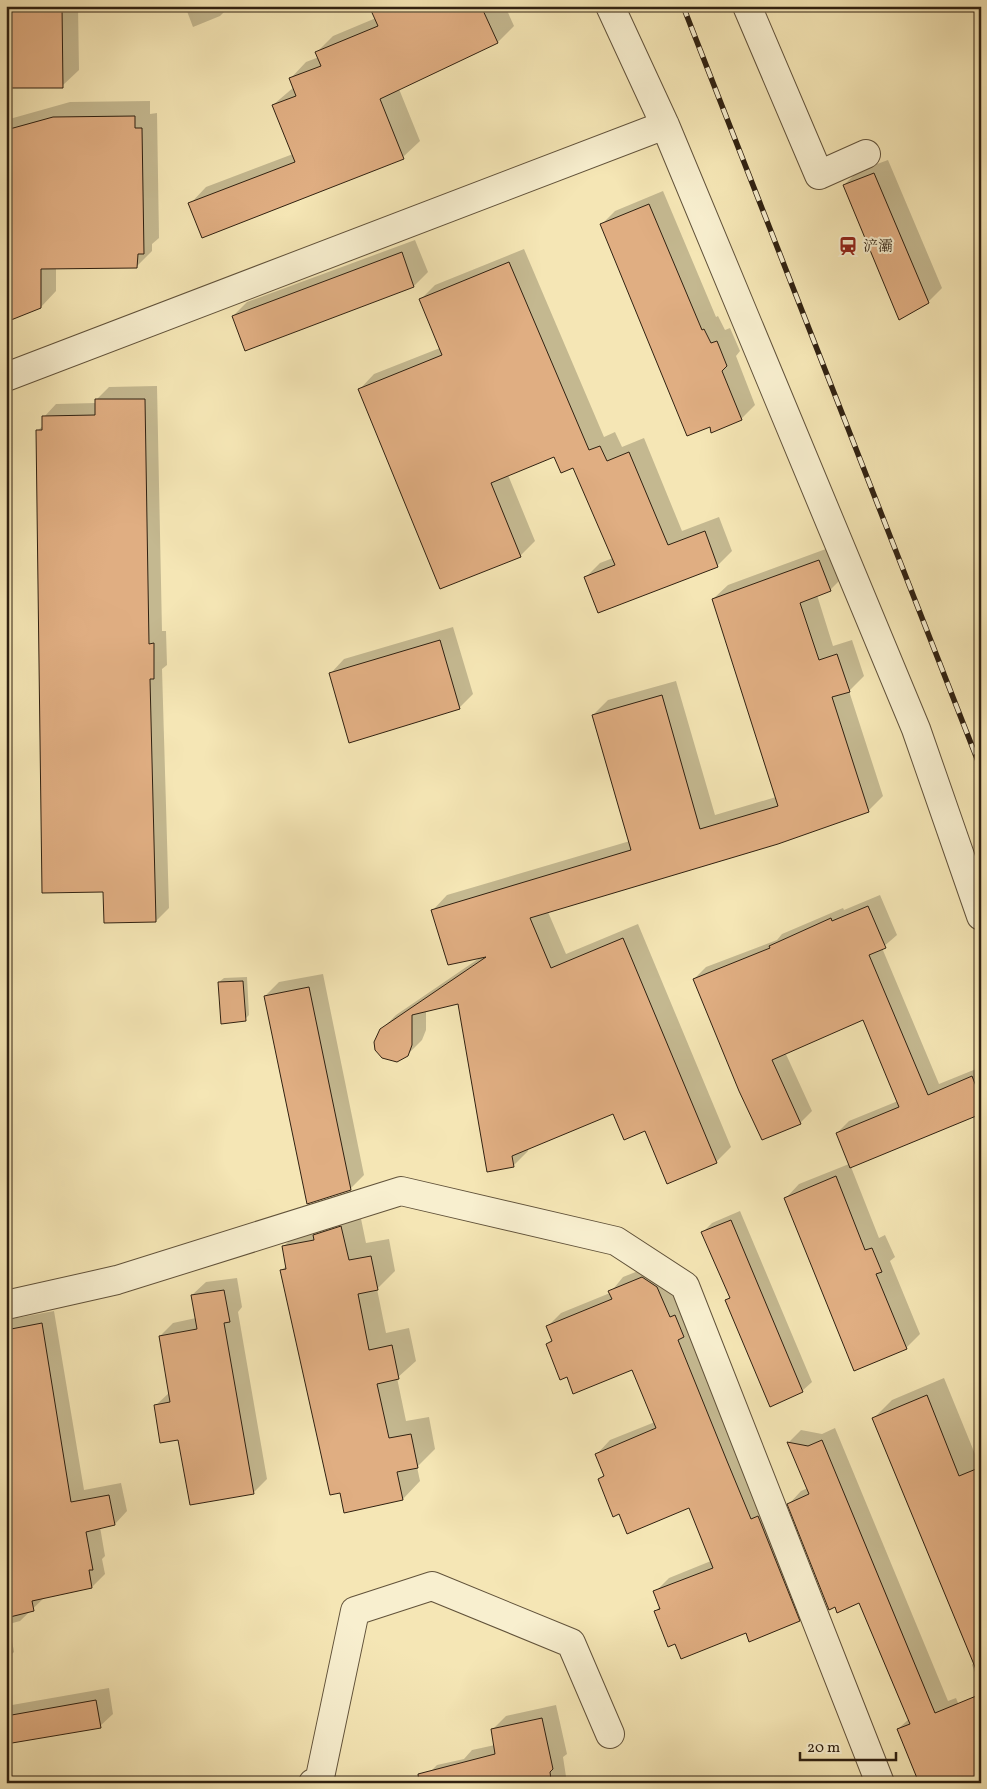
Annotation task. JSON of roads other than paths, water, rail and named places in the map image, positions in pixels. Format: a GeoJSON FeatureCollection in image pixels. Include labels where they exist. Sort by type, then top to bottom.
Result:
{"type":"FeatureCollection","features":[{"type":"Feature","properties":{"kind":"street"},"geometry":{"type":"LineString","coordinates":[[610,6],[665,125],[916,729],[981,916]]}},
{"type":"Feature","properties":{"kind":"street"},"geometry":{"type":"LineString","coordinates":[[746,6],[819,175],[866,154]]}},
{"type":"Feature","properties":{"kind":"street"},"geometry":{"type":"LineString","coordinates":[[6,377],[665,125]]}},
{"type":"Feature","properties":{"kind":"street"},"geometry":{"type":"LineString","coordinates":[[6,1305],[117,1280],[401,1191],[616,1241],[685,1286],[880,1783]]}},
{"type":"Feature","properties":{"kind":"street"},"geometry":{"type":"LineString","coordinates":[[313,1783],[319,1782],[355,1611],[432,1586],[571,1643],[610,1734]]}},
{"type":"Feature","properties":{"kind":"railway"},"geometry":{"type":"LineString","coordinates":[[683,6],[981,769]]}},
{"type":"Feature","properties":{"kind":"place","name":"浐灞"},"geometry":{"type":"Point","coordinates":[848,246]}}]}
